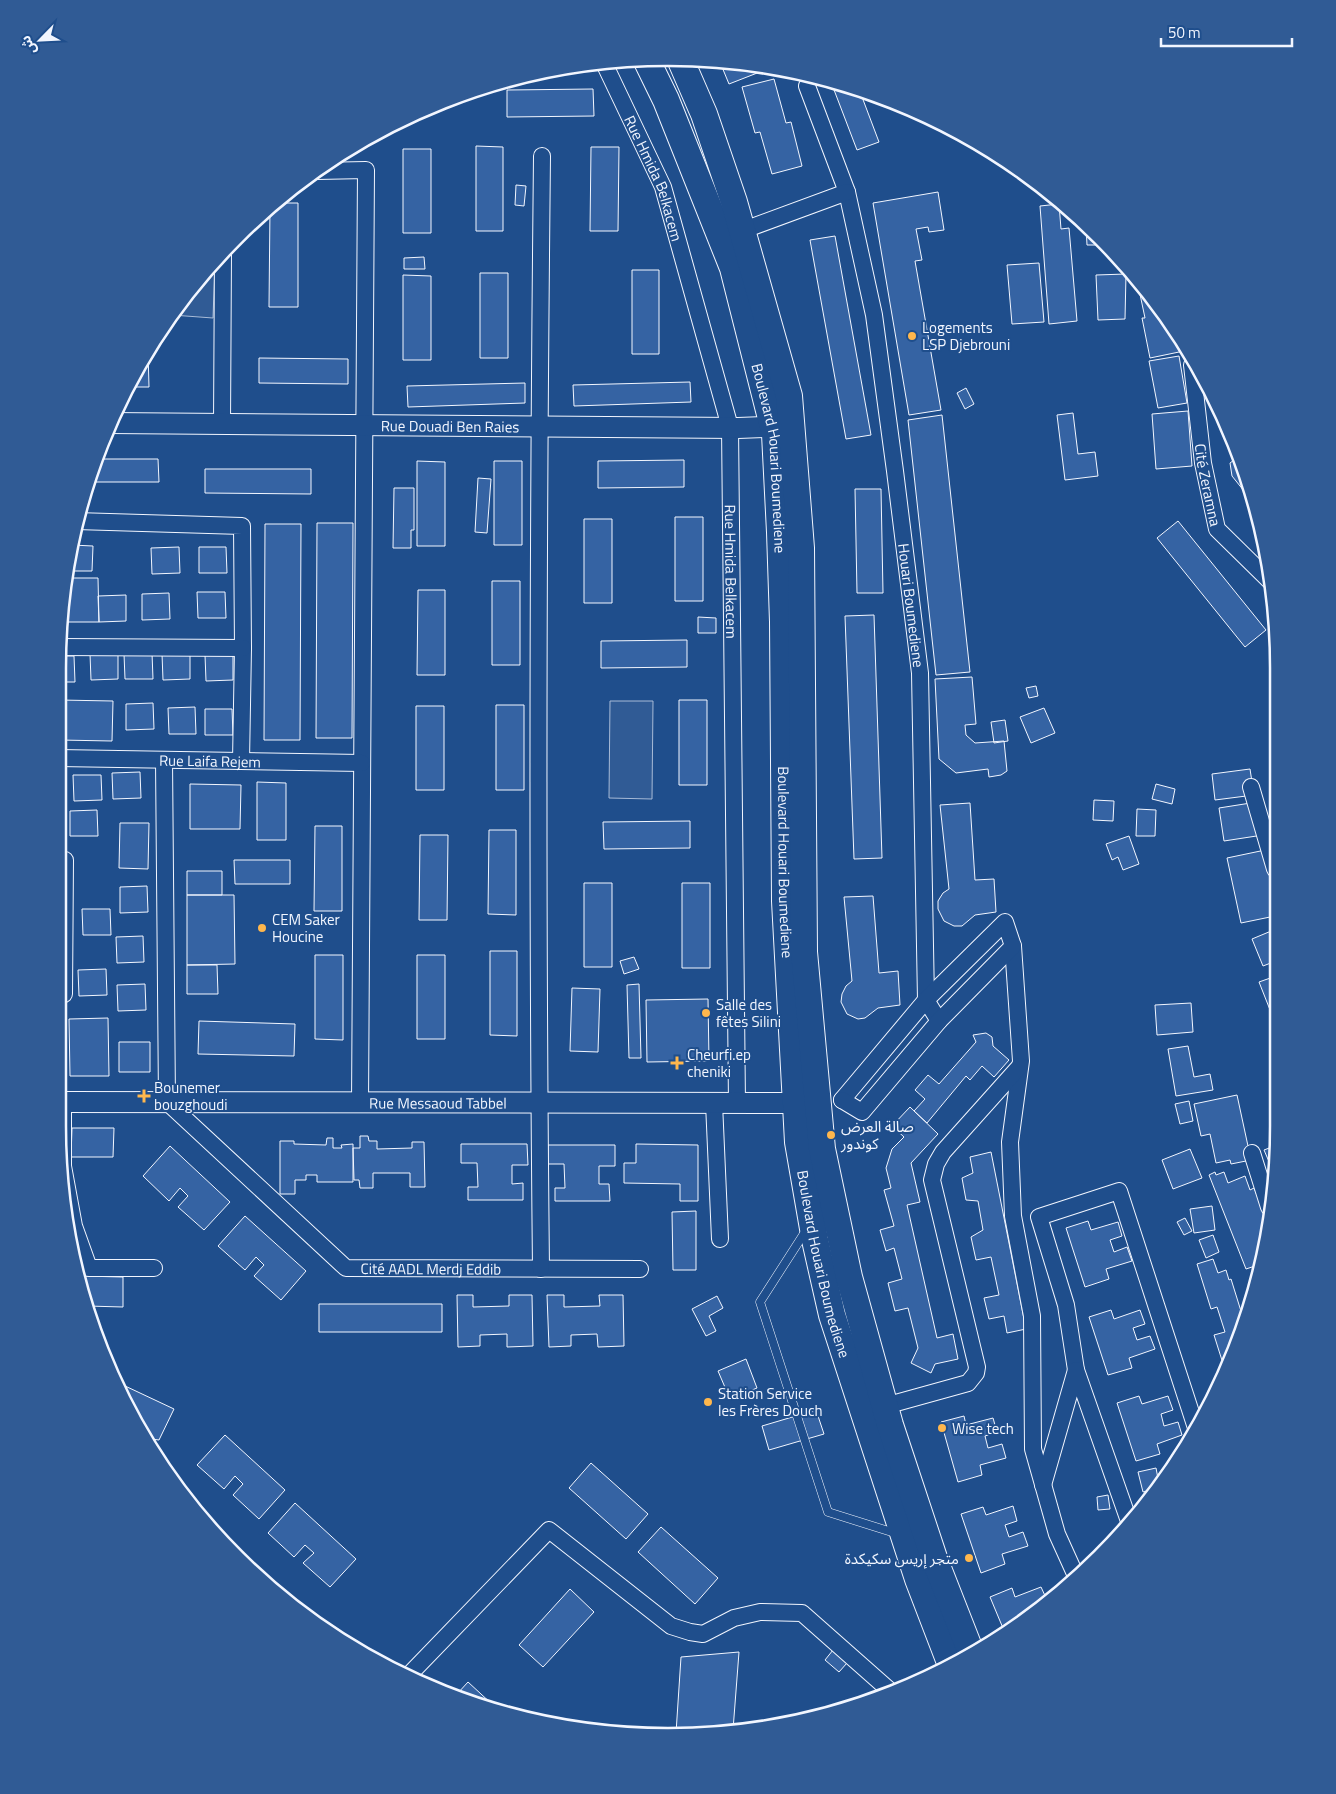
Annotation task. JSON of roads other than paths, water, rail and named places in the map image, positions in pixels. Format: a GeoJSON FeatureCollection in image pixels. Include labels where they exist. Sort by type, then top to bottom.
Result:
{"type":"FeatureCollection","features":[{"type":"Feature","properties":{"kind":"highway","name":"Boulevard Houari Boumediene"},"geometry":{"type":"LineString","coordinates":[[650,67],[732,234]]}},
{"type":"Feature","properties":{"kind":"highway","name":"Boulevard Houari Boumediene"},"geometry":{"type":"LineString","coordinates":[[684,67],[704,114],[732,234],[789,396],[782,426],[800,548],[804,952],[822,1149],[849,1277],[885,1406],[934,1558],[969,1647]]}},
{"type":"Feature","properties":{"kind":"highway","name":"Boulevard Houari Boumediene"},"geometry":{"type":"LineString","coordinates":[[818,1102],[798,1142],[832,1315],[918,1579],[948,1658]]}},
{"type":"Feature","properties":{"kind":"street","name":"Rue Hmida Belkacem"},"geometry":{"type":"LineString","coordinates":[[607,70],[663,187],[730,427],[737,1104]]}},
{"type":"Feature","properties":{"kind":"street","name":"Houari Boumediene"},"geometry":{"type":"LineString","coordinates":[[807,86],[847,192],[874,315],[920,673],[926,1000]]}},
{"type":"Feature","properties":{"kind":"street"},"geometry":{"type":"LineString","coordinates":[[542,156],[539,426],[539,1103],[542,1269]]}},
{"type":"Feature","properties":{"kind":"street"},"geometry":{"type":"LineString","coordinates":[[330,171],[366,170],[360,1102]]}},
{"type":"Feature","properties":{"kind":"street"},"geometry":{"type":"LineString","coordinates":[[732,234],[847,192]]}},
{"type":"Feature","properties":{"kind":"street"},"geometry":{"type":"LineString","coordinates":[[222,424],[223,263]]}},
{"type":"Feature","properties":{"kind":"street","name":"Cité Zeramna"},"geometry":{"type":"LineString","coordinates":[[1193,374],[1203,463],[1217,530],[1262,574]]}},
{"type":"Feature","properties":{"kind":"street","name":"Rue Douadi Ben Raies"},"geometry":{"type":"LineString","coordinates":[[119,423],[782,426]]}},
{"type":"Feature","properties":{"kind":"street"},"geometry":{"type":"LineString","coordinates":[[85,521],[242,526],[243,648],[240,761]]}},
{"type":"Feature","properties":{"kind":"street"},"geometry":{"type":"LineString","coordinates":[[67,647],[243,648]]}},
{"type":"Feature","properties":{"kind":"street","name":"Rue Laifa Rejem"},"geometry":{"type":"LineString","coordinates":[[66,758],[362,763]]}},
{"type":"Feature","properties":{"kind":"street"},"geometry":{"type":"LineString","coordinates":[[164,760],[167,1102]]}},
{"type":"Feature","properties":{"kind":"street"},"geometry":{"type":"LineString","coordinates":[[1251,788],[1270,852]]}},
{"type":"Feature","properties":{"kind":"street"},"geometry":{"type":"LineString","coordinates":[[818,1102],[1005,922],[1013,946],[1020,1066],[1010,1142],[1013,1216],[1032,1316],[1033,1449],[1057,1534],[1073,1570]]}},
{"type":"Feature","properties":{"kind":"street"},"geometry":{"type":"LineString","coordinates":[[818,1102],[862,1112],[939,1020],[1013,946]]}},
{"type":"Feature","properties":{"kind":"street"},"geometry":{"type":"LineString","coordinates":[[926,1000],[939,1020]]}},
{"type":"Feature","properties":{"kind":"street"},"geometry":{"type":"LineString","coordinates":[[885,1406],[968,1383],[976,1373],[977,1367],[932,1180],[936,1164],[943,1152],[1020,1066]]}},
{"type":"Feature","properties":{"kind":"street","name":"Rue Messaoud Tabbel"},"geometry":{"type":"LineString","coordinates":[[66,1102],[737,1104],[818,1102]]}},
{"type":"Feature","properties":{"kind":"street","name":"Cité AADL Merdj Eddib"},"geometry":{"type":"LineString","coordinates":[[167,1102],[346,1268],[640,1269]]}},
{"type":"Feature","properties":{"kind":"street"},"geometry":{"type":"LineString","coordinates":[[714,1103],[720,1239]]}},
{"type":"Feature","properties":{"kind":"street"},"geometry":{"type":"LineString","coordinates":[[1252,1153],[1266,1196]]}},
{"type":"Feature","properties":{"kind":"street"},"geometry":{"type":"LineString","coordinates":[[1127,1515],[1076,1370],[1066,1305],[1039,1217],[1119,1192],[1193,1419]]}},
{"type":"Feature","properties":{"kind":"street"},"geometry":{"type":"LineString","coordinates":[[76,1231],[89,1268],[154,1268]]}},
{"type":"Feature","properties":{"kind":"street"},"geometry":{"type":"LineString","coordinates":[[1043,1485],[1076,1370]]}},
{"type":"Feature","properties":{"kind":"street"},"geometry":{"type":"LineString","coordinates":[[414,1671],[549,1530],[671,1626],[703,1634],[734,1618],[760,1612],[802,1613],[886,1686]]}},
{"type":"Feature","properties":{"kind":"lane"},"geometry":{"type":"LineString","coordinates":[[812,1221],[760,1302],[828,1512],[904,1536]]}},
{"type":"Feature","properties":{"kind":"place","name":"Logements LSP Djebrouni"},"geometry":{"type":"Point","coordinates":[912,336]}},
{"type":"Feature","properties":{"kind":"place","name":"CEM Saker Houcine"},"geometry":{"type":"Point","coordinates":[262,928]}},
{"type":"Feature","properties":{"kind":"place","name":"Salle des fêtes Silini"},"geometry":{"type":"Point","coordinates":[706,1013]}},
{"type":"Feature","properties":{"kind":"place","name":"Cheurfi.ep cheniki"},"geometry":{"type":"Point","coordinates":[677,1063]}},
{"type":"Feature","properties":{"kind":"place","name":"Bounemer bouzghoudi"},"geometry":{"type":"Point","coordinates":[144,1096]}},
{"type":"Feature","properties":{"kind":"place","name":"صالة العرض كوندور"},"geometry":{"type":"Point","coordinates":[831,1135]}},
{"type":"Feature","properties":{"kind":"place","name":"Station Service les Frères Douch"},"geometry":{"type":"Point","coordinates":[708,1402]}},
{"type":"Feature","properties":{"kind":"place","name":"Wise tech"},"geometry":{"type":"Point","coordinates":[942,1428]}},
{"type":"Feature","properties":{"kind":"place","name":"متجر إريس سكيكدة"},"geometry":{"type":"Point","coordinates":[969,1558]}}]}
